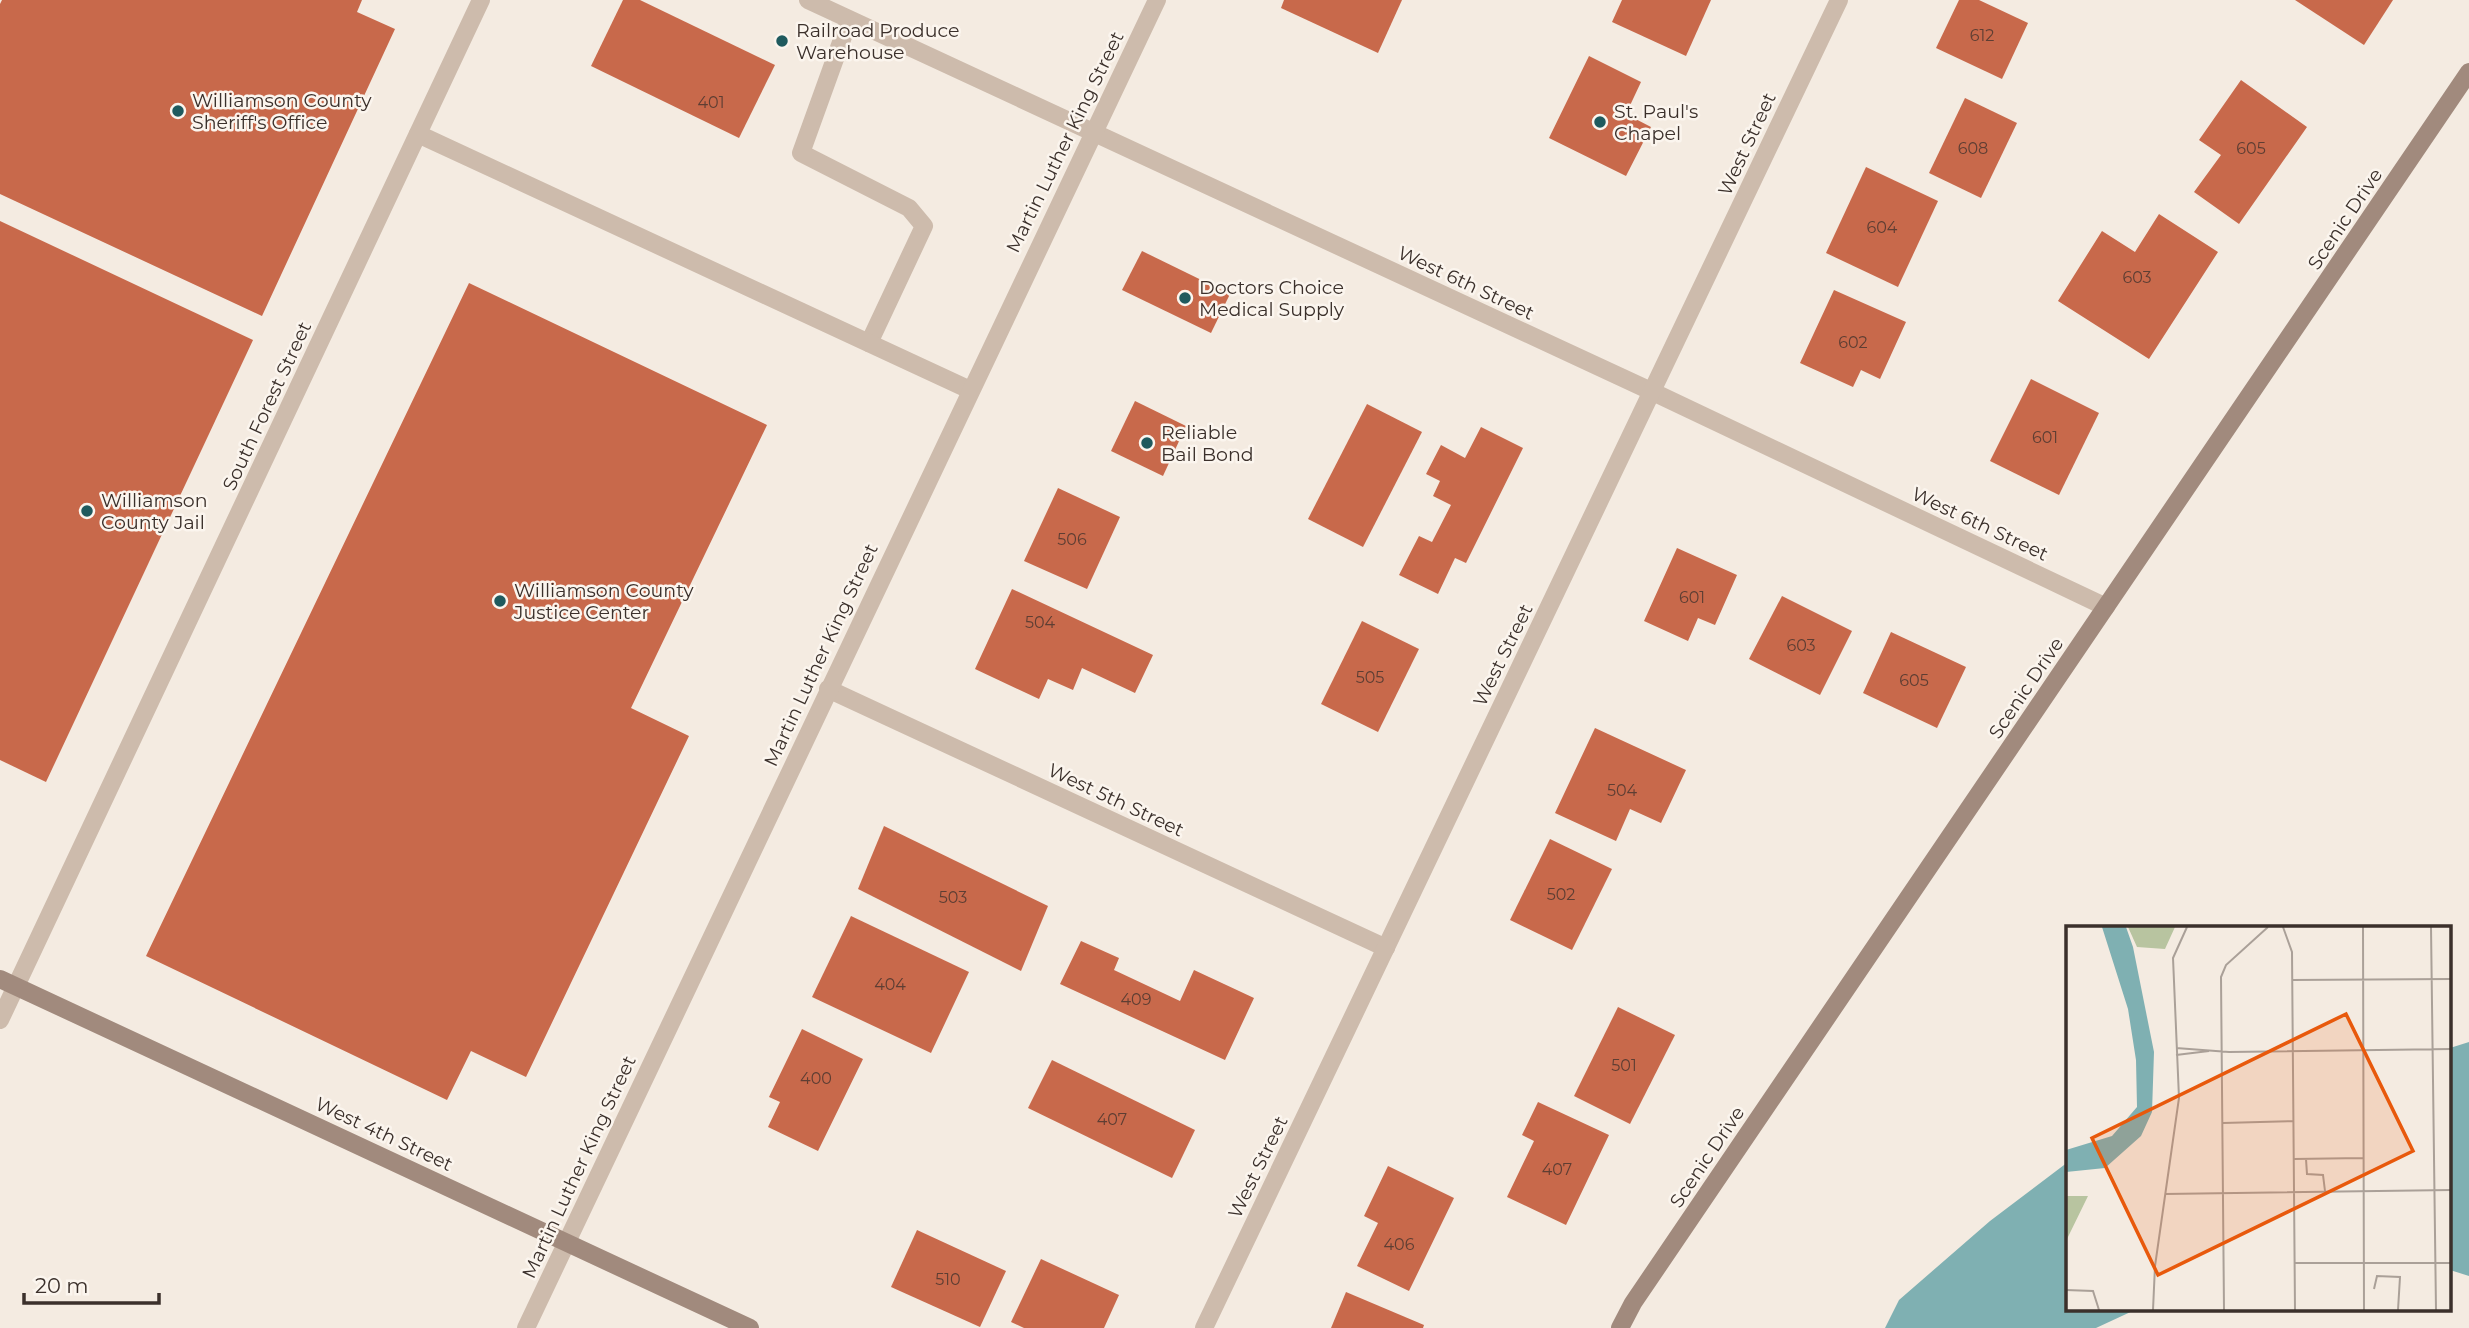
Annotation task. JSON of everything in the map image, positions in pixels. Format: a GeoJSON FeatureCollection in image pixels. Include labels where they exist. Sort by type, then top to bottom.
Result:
{"type":"FeatureCollection","features":[{"type":"Feature","properties":{"kind":"street","name":"South Forest Street"},"geometry":{"type":"LineString","coordinates":[[0,1020],[8,983],[481,0]]}},
{"type":"Feature","properties":{"kind":"street","name":"West 6th Street"},"geometry":{"type":"LineString","coordinates":[[808,0],[1653,392],[2106,607]]}},
{"type":"Feature","properties":{"kind":"street","name":"Martin Luther King Street"},"geometry":{"type":"LineString","coordinates":[[526,1328],[1157,0]]}},
{"type":"Feature","properties":{"kind":"street","name":"West Street"},"geometry":{"type":"LineString","coordinates":[[1203,1328],[1839,0]]}},
{"type":"Feature","properties":{"kind":"street"},"geometry":{"type":"LineString","coordinates":[[849,20],[801,153],[909,208],[924,226],[869,343]]}},
{"type":"Feature","properties":{"kind":"street","name":"Scenic Drive"},"geometry":{"type":"LineString","coordinates":[[1620,1328],[1633,1303],[2469,72]]}},
{"type":"Feature","properties":{"kind":"street"},"geometry":{"type":"LineString","coordinates":[[418,134],[970,390]]}},
{"type":"Feature","properties":{"kind":"street","name":"West 5th Street"},"geometry":{"type":"LineString","coordinates":[[828,689],[1386,948]]}},
{"type":"Feature","properties":{"kind":"street","name":"West 4th Street"},"geometry":{"type":"LineString","coordinates":[[8,983],[750,1328]]}},
{"type":"Feature","properties":{"kind":"water"},"geometry":{"type":"Polygon","coordinates":[[[2469,1042],[2469,1276],[2452,1271],[2452,1047],[2469,1042]]]}},
{"type":"Feature","properties":{"kind":"water"},"geometry":{"type":"Polygon","coordinates":[[[2066,1164],[2066,1310],[2135,1310],[2096,1328],[1885,1328],[1899,1300],[1990,1221],[2066,1164]]]}},
{"type":"Feature","properties":{"kind":"building","name":"Williamson County Sheriff's Office"},"geometry":{"type":"Polygon","coordinates":[[[2,0],[362,0],[357,12],[395,29],[262,316],[0,194],[2,0]]]}},
{"type":"Feature","properties":{"kind":"building"},"geometry":{"type":"Polygon","coordinates":[[[623,0],[640,0],[775,65],[739,138],[591,66],[623,0]]]}},
{"type":"Feature","properties":{"kind":"building"},"geometry":{"type":"Polygon","coordinates":[[[1284,0],[1402,0],[1378,53],[1281,8],[1284,0]]]}},
{"type":"Feature","properties":{"kind":"building"},"geometry":{"type":"Polygon","coordinates":[[[1622,0],[1711,0],[1686,56],[1612,22],[1622,0]]]}},
{"type":"Feature","properties":{"kind":"building"},"geometry":{"type":"Polygon","coordinates":[[[1959,0],[1979,0],[2028,23],[2002,79],[1936,48],[1959,0]]]}},
{"type":"Feature","properties":{"kind":"building"},"geometry":{"type":"Polygon","coordinates":[[[2295,0],[2393,0],[2364,45],[2295,0]]]}},
{"type":"Feature","properties":{"kind":"building"},"geometry":{"type":"Polygon","coordinates":[[[1589,56],[1641,82],[1626,114],[1651,127],[1626,176],[1549,138],[1589,56]]]}},
{"type":"Feature","properties":{"kind":"building"},"geometry":{"type":"Polygon","coordinates":[[[2241,80],[2307,127],[2239,224],[2194,192],[2221,155],[2199,140],[2241,80]]]}},
{"type":"Feature","properties":{"kind":"building"},"geometry":{"type":"Polygon","coordinates":[[[1965,98],[2017,123],[1981,198],[1929,173],[1965,98]]]}},
{"type":"Feature","properties":{"kind":"building"},"geometry":{"type":"Polygon","coordinates":[[[1866,167],[1938,201],[1898,287],[1826,253],[1866,167]]]}},
{"type":"Feature","properties":{"kind":"building"},"geometry":{"type":"Polygon","coordinates":[[[2159,214],[2218,252],[2149,359],[2058,301],[2102,231],[2135,252],[2159,214]]]}},
{"type":"Feature","properties":{"kind":"building","name":"Williamson County Jail"},"geometry":{"type":"Polygon","coordinates":[[[0,221],[253,340],[46,782],[0,760],[0,221]]]}},
{"type":"Feature","properties":{"kind":"building"},"geometry":{"type":"Polygon","coordinates":[[[1142,251],[1230,294],[1211,333],[1122,290],[1142,251]]]}},
{"type":"Feature","properties":{"kind":"building","name":"Williamson County Justice Center"},"geometry":{"type":"Polygon","coordinates":[[[469,283],[767,425],[631,708],[689,736],[526,1077],[471,1051],[447,1100],[146,956],[469,283]]]}},
{"type":"Feature","properties":{"kind":"building"},"geometry":{"type":"Polygon","coordinates":[[[1834,290],[1906,322],[1880,379],[1861,370],[1853,387],[1800,363],[1834,290]]]}},
{"type":"Feature","properties":{"kind":"building"},"geometry":{"type":"Polygon","coordinates":[[[2031,379],[2099,413],[2059,495],[1990,461],[2031,379]]]}},
{"type":"Feature","properties":{"kind":"building"},"geometry":{"type":"Polygon","coordinates":[[[1135,401],[1186,426],[1163,476],[1111,451],[1135,401]]]}},
{"type":"Feature","properties":{"kind":"building"},"geometry":{"type":"Polygon","coordinates":[[[1367,404],[1422,432],[1363,547],[1308,519],[1367,404]]]}},
{"type":"Feature","properties":{"kind":"building"},"geometry":{"type":"Polygon","coordinates":[[[1481,427],[1523,448],[1466,563],[1455,558],[1438,594],[1399,575],[1419,536],[1432,542],[1451,505],[1433,496],[1440,481],[1426,474],[1441,445],[1465,458],[1481,427]]]}},
{"type":"Feature","properties":{"kind":"building"},"geometry":{"type":"Polygon","coordinates":[[[1058,488],[1120,517],[1087,589],[1024,561],[1058,488]]]}},
{"type":"Feature","properties":{"kind":"building"},"geometry":{"type":"Polygon","coordinates":[[[1677,548],[1737,575],[1715,625],[1698,618],[1688,641],[1644,621],[1677,548]]]}},
{"type":"Feature","properties":{"kind":"building"},"geometry":{"type":"Polygon","coordinates":[[[1012,589],[1153,655],[1135,693],[1082,668],[1073,690],[1048,679],[1039,699],[975,669],[1012,589]]]}},
{"type":"Feature","properties":{"kind":"building"},"geometry":{"type":"Polygon","coordinates":[[[1782,596],[1852,631],[1820,695],[1749,659],[1782,596]]]}},
{"type":"Feature","properties":{"kind":"building"},"geometry":{"type":"Polygon","coordinates":[[[1362,621],[1419,649],[1378,732],[1321,704],[1362,621]]]}},
{"type":"Feature","properties":{"kind":"building"},"geometry":{"type":"Polygon","coordinates":[[[1891,632],[1966,667],[1937,728],[1863,693],[1891,632]]]}},
{"type":"Feature","properties":{"kind":"building"},"geometry":{"type":"Polygon","coordinates":[[[1595,728],[1686,770],[1661,823],[1630,809],[1616,841],[1555,813],[1595,728]]]}},
{"type":"Feature","properties":{"kind":"building"},"geometry":{"type":"Polygon","coordinates":[[[884,826],[1048,906],[1021,971],[858,889],[884,826]]]}},
{"type":"Feature","properties":{"kind":"building"},"geometry":{"type":"Polygon","coordinates":[[[1550,839],[1612,869],[1572,950],[1510,920],[1550,839]]]}},
{"type":"Feature","properties":{"kind":"building"},"geometry":{"type":"Polygon","coordinates":[[[851,916],[969,972],[931,1053],[812,997],[851,916]]]}},
{"type":"Feature","properties":{"kind":"building"},"geometry":{"type":"Polygon","coordinates":[[[1081,941],[1119,958],[1114,970],[1180,1001],[1194,970],[1254,998],[1225,1060],[1060,984],[1081,941]]]}},
{"type":"Feature","properties":{"kind":"building"},"geometry":{"type":"Polygon","coordinates":[[[1618,1007],[1675,1035],[1630,1124],[1574,1096],[1618,1007]]]}},
{"type":"Feature","properties":{"kind":"building"},"geometry":{"type":"Polygon","coordinates":[[[802,1029],[863,1059],[818,1151],[768,1127],[780,1102],[769,1097],[802,1029]]]}},
{"type":"Feature","properties":{"kind":"building"},"geometry":{"type":"Polygon","coordinates":[[[1052,1060],[1195,1130],[1172,1178],[1028,1108],[1052,1060]]]}},
{"type":"Feature","properties":{"kind":"building"},"geometry":{"type":"Polygon","coordinates":[[[1538,1102],[1609,1135],[1566,1225],[1507,1197],[1534,1141],[1522,1135],[1538,1102]]]}},
{"type":"Feature","properties":{"kind":"building"},"geometry":{"type":"Polygon","coordinates":[[[1388,1166],[1454,1198],[1409,1291],[1357,1266],[1378,1223],[1364,1216],[1388,1166]]]}},
{"type":"Feature","properties":{"kind":"building"},"geometry":{"type":"Polygon","coordinates":[[[917,1230],[1006,1271],[980,1327],[891,1287],[917,1230]]]}},
{"type":"Feature","properties":{"kind":"building"},"geometry":{"type":"Polygon","coordinates":[[[1041,1259],[1119,1295],[1104,1328],[1024,1328],[1011,1322],[1041,1259]]]}},
{"type":"Feature","properties":{"kind":"building"},"geometry":{"type":"Polygon","coordinates":[[[1346,1292],[1424,1325],[1423,1328],[1331,1328],[1346,1292]]]}},
{"type":"Feature","properties":{"kind":"place","name":"Railroad Produce Warehouse"},"geometry":{"type":"Point","coordinates":[782,41]}},
{"type":"Feature","properties":{"kind":"place","name":"Williamson County Sheriff's Office"},"geometry":{"type":"Point","coordinates":[178,111]}},
{"type":"Feature","properties":{"kind":"place","name":"St. Paul's Chapel"},"geometry":{"type":"Point","coordinates":[1600,122]}},
{"type":"Feature","properties":{"kind":"place","name":"Doctors Choice Medical Supply"},"geometry":{"type":"Point","coordinates":[1185,298]}},
{"type":"Feature","properties":{"kind":"place","name":"Reliable Bail Bond"},"geometry":{"type":"Point","coordinates":[1147,443]}},
{"type":"Feature","properties":{"kind":"place","name":"Williamson County Jail"},"geometry":{"type":"Point","coordinates":[87,511]}},
{"type":"Feature","properties":{"kind":"place","name":"Williamson County Justice Center"},"geometry":{"type":"Point","coordinates":[500,601]}}]}
